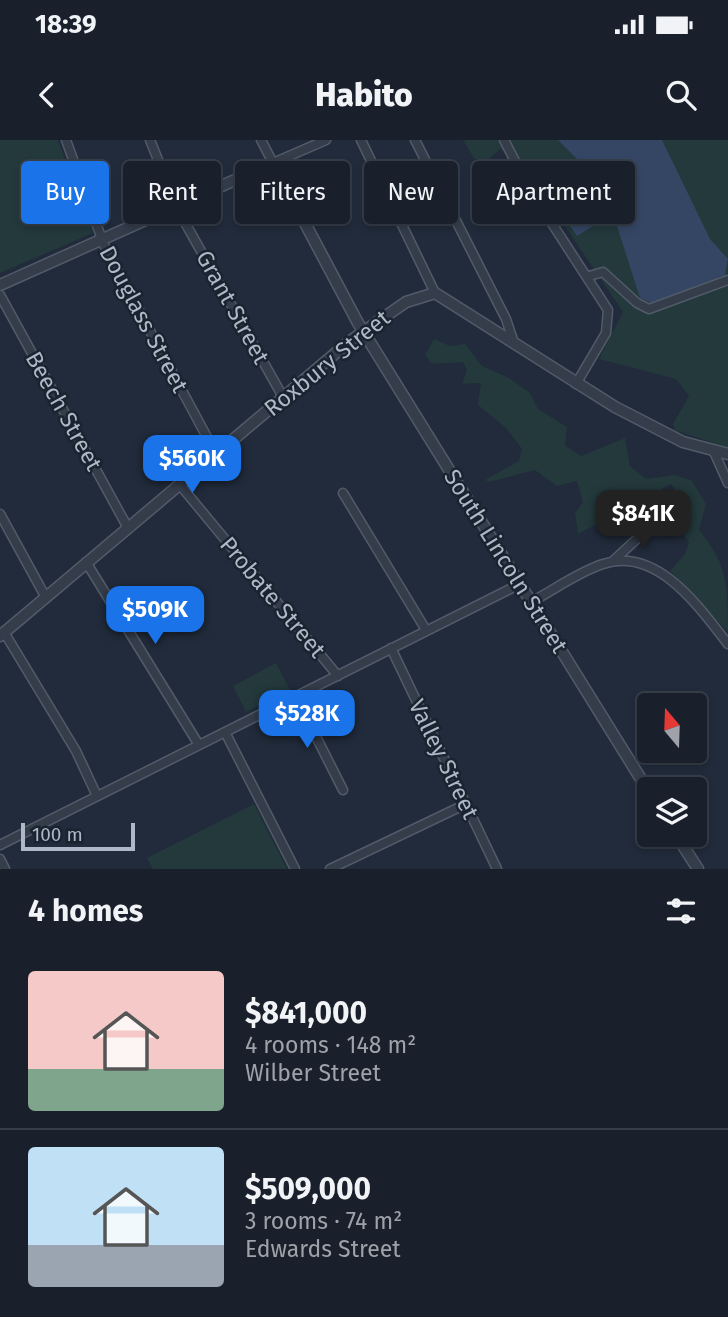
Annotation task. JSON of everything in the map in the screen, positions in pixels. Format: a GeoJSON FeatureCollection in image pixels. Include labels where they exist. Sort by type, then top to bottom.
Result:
{"type":"FeatureCollection","features":[{"type":"Feature","properties":{"kind":"street","name":"Douglass Street"},"geometry":{"type":"LineString","coordinates":[[66,140],[102,239],[216,454]]}},
{"type":"Feature","properties":{"kind":"street","name":"Grant Street"},"geometry":{"type":"LineString","coordinates":[[150,140],[158,161]]}},
{"type":"Feature","properties":{"kind":"street"},"geometry":{"type":"LineString","coordinates":[[261,140],[272,161]]}},
{"type":"Feature","properties":{"kind":"street"},"geometry":{"type":"LineString","coordinates":[[278,161],[326,140]]}},
{"type":"Feature","properties":{"kind":"street"},"geometry":{"type":"LineString","coordinates":[[361,140],[435,293],[576,384],[658,430],[714,452],[728,454]]}},
{"type":"Feature","properties":{"kind":"street"},"geometry":{"type":"LineString","coordinates":[[415,140],[506,319],[514,343]]}},
{"type":"Feature","properties":{"kind":"street"},"geometry":{"type":"LineString","coordinates":[[505,140],[529,188],[604,299],[609,323],[576,384]]}},
{"type":"Feature","properties":{"kind":"street"},"geometry":{"type":"LineString","coordinates":[[0,285],[136,224]]}},
{"type":"Feature","properties":{"kind":"street","name":"Grant Street"},"geometry":{"type":"LineString","coordinates":[[186,224],[283,397]]}},
{"type":"Feature","properties":{"kind":"street","name":"South Lincoln Street"},"geometry":{"type":"LineString","coordinates":[[306,224],[364,331],[640,777]]}},
{"type":"Feature","properties":{"kind":"street"},"geometry":{"type":"LineString","coordinates":[[589,276],[603,272],[637,303],[649,309],[728,280]]}},
{"type":"Feature","properties":{"kind":"street","name":"Roxbury Street"},"geometry":{"type":"LineString","coordinates":[[2,634],[364,331],[406,302],[435,293]]}},
{"type":"Feature","properties":{"kind":"street","name":"Beech Street"},"geometry":{"type":"LineString","coordinates":[[0,295],[128,528]]}},
{"type":"Feature","properties":{"kind":"street"},"geometry":{"type":"LineString","coordinates":[[714,452],[728,483]]}},
{"type":"Feature","properties":{"kind":"street","name":"Probate Street"},"geometry":{"type":"LineString","coordinates":[[180,485],[338,676]]}},
{"type":"Feature","properties":{"kind":"street"},"geometry":{"type":"LineString","coordinates":[[343,493],[426,630]]}},
{"type":"Feature","properties":{"kind":"street"},"geometry":{"type":"LineString","coordinates":[[0,514],[45,596]]}},
{"type":"Feature","properties":{"kind":"street"},"geometry":{"type":"LineString","coordinates":[[613,561],[655,522]]}},
{"type":"Feature","properties":{"kind":"street"},"geometry":{"type":"LineString","coordinates":[[531,602],[601,564],[635,560],[654,568],[694,604],[728,643]]}},
{"type":"Feature","properties":{"kind":"street"},"geometry":{"type":"LineString","coordinates":[[86,562],[199,745]]}},
{"type":"Feature","properties":{"kind":"street"},"geometry":{"type":"LineString","coordinates":[[0,845],[520,584]]}},
{"type":"Feature","properties":{"kind":"street"},"geometry":{"type":"LineString","coordinates":[[2,634],[76,751],[97,796]]}},
{"type":"Feature","properties":{"kind":"street","name":"Valley Street"},"geometry":{"type":"LineString","coordinates":[[391,648],[497,869]]}},
{"type":"Feature","properties":{"kind":"street"},"geometry":{"type":"LineString","coordinates":[[296,697],[343,790]]}},
{"type":"Feature","properties":{"kind":"street"},"geometry":{"type":"LineString","coordinates":[[225,732],[295,869]]}},
{"type":"Feature","properties":{"kind":"street"},"geometry":{"type":"LineString","coordinates":[[330,869],[466,804]]}},
{"type":"Feature","properties":{"kind":"street"},"geometry":{"type":"LineString","coordinates":[[684,847],[698,869]]}},
{"type":"Feature","properties":{"kind":"street"},"geometry":{"type":"LineString","coordinates":[[0,859],[5,869]]}},
{"type":"Feature","properties":{"kind":"green space"},"geometry":{"type":"Polygon","coordinates":[[[0,140],[58,140],[66,161],[21,161],[21,224],[90,224],[93,233],[0,273],[0,140]]]}},
{"type":"Feature","properties":{"kind":"green space"},"geometry":{"type":"Polygon","coordinates":[[[463,140],[728,140],[728,448],[675,430],[673,424],[689,396],[676,379],[599,359],[623,312],[564,224],[635,224],[635,161],[521,161],[500,149],[488,160],[474,159],[463,140]]]}},
{"type":"Feature","properties":{"kind":"green space"},"geometry":{"type":"Polygon","coordinates":[[[434,339],[450,346],[465,344],[482,366],[509,378],[530,393],[538,409],[567,427],[565,445],[581,456],[625,438],[630,466],[646,479],[675,475],[692,481],[706,504],[699,530],[716,554],[724,577],[728,602],[728,632],[670,571],[685,554],[689,542],[674,517],[675,489],[671,484],[578,534],[575,513],[583,502],[577,481],[557,486],[535,470],[489,482],[485,480],[519,461],[522,449],[507,429],[478,405],[481,383],[462,384],[467,370],[463,362],[432,364],[425,355],[434,339]]]}},
{"type":"Feature","properties":{"kind":"green space"},"geometry":{"type":"Polygon","coordinates":[[[276,663],[290,690],[246,712],[233,686],[276,663]]]}},
{"type":"Feature","properties":{"kind":"green space"},"geometry":{"type":"Polygon","coordinates":[[[254,804],[287,869],[153,869],[147,858],[254,804]]]}},
{"type":"Feature","properties":{"kind":"water"},"geometry":{"type":"Polygon","coordinates":[[[558,140],[662,140],[710,239],[728,259],[725,275],[652,303],[640,298],[616,224],[635,224],[635,161],[579,161],[558,140]]]}},
{"type":"Feature","properties":{"kind":"water"},"geometry":{"type":"Polygon","coordinates":[[[569,224],[596,224],[577,236],[569,224]]]}}]}
